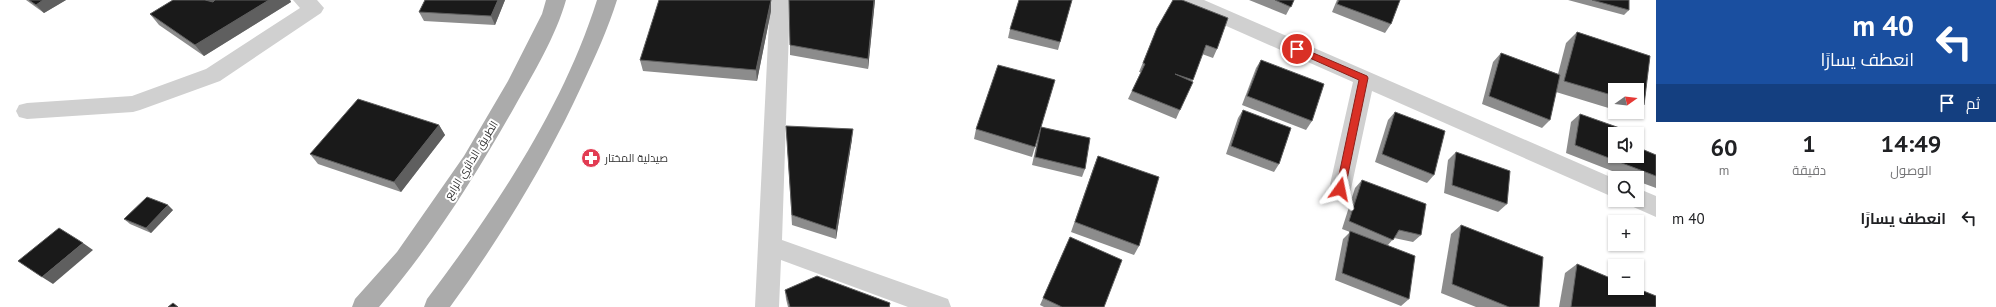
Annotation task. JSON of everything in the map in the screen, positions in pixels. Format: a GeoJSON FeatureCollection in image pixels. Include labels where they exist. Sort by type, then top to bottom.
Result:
{"type":"FeatureCollection","features":[{"type":"Feature","properties":{"kind":"main road","name":"الطريق الدائري الرابع"},"geometry":{"type":"LineString","coordinates":[[364,307],[405,259],[472,162],[517,84],[552,14],[556,0]]}},
{"type":"Feature","properties":{"kind":"main road"},"geometry":{"type":"LineString","coordinates":[[436,307],[473,257],[536,157],[568,95],[601,20],[607,0]]}},
{"type":"Feature","properties":{"kind":"street"},"geometry":{"type":"LineString","coordinates":[[27,111],[133,104],[213,75],[314,8],[303,0]]}},
{"type":"Feature","properties":{"kind":"street"},"geometry":{"type":"LineString","coordinates":[[767,307],[780,0]]}},
{"type":"Feature","properties":{"kind":"street"},"geometry":{"type":"LineString","coordinates":[[1186,0],[1222,7],[1364,78],[1608,186]]}},
{"type":"Feature","properties":{"kind":"street"},"geometry":{"type":"LineString","coordinates":[[1340,189],[1364,78]]}},
{"type":"Feature","properties":{"kind":"street"},"geometry":{"type":"LineString","coordinates":[[1644,201],[1656,207]]}},
{"type":"Feature","properties":{"kind":"street"},"geometry":{"type":"LineString","coordinates":[[770,246],[938,307]]}},
{"type":"Feature","properties":{"kind":"building"},"geometry":{"type":"Polygon","coordinates":[[[29,0],[43,0],[36,5],[29,0]]]}},
{"type":"Feature","properties":{"kind":"building"},"geometry":{"type":"Polygon","coordinates":[[[173,0],[205,0],[213,2],[215,0],[269,0],[195,45],[150,14],[173,0]]]}},
{"type":"Feature","properties":{"kind":"building"},"geometry":{"type":"Polygon","coordinates":[[[425,0],[498,0],[491,16],[419,12],[425,0]]]}},
{"type":"Feature","properties":{"kind":"building"},"geometry":{"type":"Polygon","coordinates":[[[659,0],[771,0],[756,70],[640,60],[659,0]]]}},
{"type":"Feature","properties":{"kind":"building"},"geometry":{"type":"Polygon","coordinates":[[[789,0],[874,0],[868,59],[790,45],[789,0]]]}},
{"type":"Feature","properties":{"kind":"building"},"geometry":{"type":"Polygon","coordinates":[[[1019,0],[1072,0],[1060,42],[1010,29],[1019,0]]]}},
{"type":"Feature","properties":{"kind":"building"},"geometry":{"type":"Polygon","coordinates":[[[1173,0],[1182,0],[1228,18],[1217,49],[1206,45],[1193,80],[1175,74],[1193,82],[1180,110],[1132,91],[1145,64],[1143,63],[1157,28],[1173,0]]]}},
{"type":"Feature","properties":{"kind":"building"},"geometry":{"type":"Polygon","coordinates":[[[1275,0],[1294,0],[1291,7],[1275,0]]]}},
{"type":"Feature","properties":{"kind":"building"},"geometry":{"type":"Polygon","coordinates":[[[1339,0],[1400,0],[1391,24],[1337,4],[1339,0]]]}},
{"type":"Feature","properties":{"kind":"building"},"geometry":{"type":"Polygon","coordinates":[[[1592,0],[1629,0],[1629,10],[1592,0]]]}},
{"type":"Feature","properties":{"kind":"building"},"geometry":{"type":"Polygon","coordinates":[[[1577,32],[1650,56],[1644,105],[1644,83],[1608,83],[1608,94],[1564,81],[1577,32]]]}},
{"type":"Feature","properties":{"kind":"building"},"geometry":{"type":"Polygon","coordinates":[[[1501,53],[1560,75],[1550,120],[1489,96],[1501,53]]]}},
{"type":"Feature","properties":{"kind":"building"},"geometry":{"type":"Polygon","coordinates":[[[1261,60],[1324,84],[1312,121],[1247,96],[1261,60]]]}},
{"type":"Feature","properties":{"kind":"building"},"geometry":{"type":"Polygon","coordinates":[[[998,65],[1055,80],[1035,147],[976,129],[998,65]]]}},
{"type":"Feature","properties":{"kind":"building"},"geometry":{"type":"Polygon","coordinates":[[[358,99],[439,125],[394,182],[310,154],[358,99]]]}},
{"type":"Feature","properties":{"kind":"building"},"geometry":{"type":"Polygon","coordinates":[[[1243,110],[1291,128],[1279,164],[1231,146],[1243,110]]]}},
{"type":"Feature","properties":{"kind":"building"},"geometry":{"type":"Polygon","coordinates":[[[1395,112],[1445,131],[1434,175],[1382,154],[1395,112]]]}},
{"type":"Feature","properties":{"kind":"building"},"geometry":{"type":"Polygon","coordinates":[[[1580,114],[1617,127],[1608,127],[1608,158],[1575,145],[1580,114]]]}},
{"type":"Feature","properties":{"kind":"building"},"geometry":{"type":"Polygon","coordinates":[[[786,126],[853,129],[836,230],[792,215],[786,126]]]}},
{"type":"Feature","properties":{"kind":"building"},"geometry":{"type":"Polygon","coordinates":[[[1041,127],[1090,138],[1085,169],[1035,157],[1041,127]]]}},
{"type":"Feature","properties":{"kind":"building"},"geometry":{"type":"Polygon","coordinates":[[[1644,150],[1656,155],[1656,176],[1622,163],[1644,163],[1644,150]]]}},
{"type":"Feature","properties":{"kind":"building"},"geometry":{"type":"Polygon","coordinates":[[[1456,152],[1510,171],[1507,204],[1452,185],[1456,152]]]}},
{"type":"Feature","properties":{"kind":"building"},"geometry":{"type":"Polygon","coordinates":[[[1098,156],[1159,177],[1139,246],[1075,222],[1098,156]]]}},
{"type":"Feature","properties":{"kind":"building"},"geometry":{"type":"Polygon","coordinates":[[[1362,180],[1426,204],[1421,235],[1399,230],[1393,240],[1349,221],[1362,180]]]}},
{"type":"Feature","properties":{"kind":"building"},"geometry":{"type":"Polygon","coordinates":[[[147,197],[168,205],[146,228],[124,219],[147,197]]]}},
{"type":"Feature","properties":{"kind":"building"},"geometry":{"type":"Polygon","coordinates":[[[1461,225],[1543,257],[1539,307],[1509,307],[1452,284],[1461,225]]]}},
{"type":"Feature","properties":{"kind":"building"},"geometry":{"type":"Polygon","coordinates":[[[59,228],[83,243],[42,277],[18,261],[59,228]]]}},
{"type":"Feature","properties":{"kind":"building"},"geometry":{"type":"Polygon","coordinates":[[[1350,231],[1415,256],[1409,299],[1342,273],[1350,231]]]}},
{"type":"Feature","properties":{"kind":"building"},"geometry":{"type":"Polygon","coordinates":[[[1070,237],[1122,260],[1104,307],[1062,307],[1043,298],[1070,237]]]}},
{"type":"Feature","properties":{"kind":"building"},"geometry":{"type":"Polygon","coordinates":[[[1577,264],[1608,277],[1608,295],[1644,295],[1644,291],[1656,296],[1656,307],[1571,307],[1577,264]]]}},
{"type":"Feature","properties":{"kind":"building"},"geometry":{"type":"Polygon","coordinates":[[[817,276],[890,303],[889,307],[790,307],[785,290],[817,276]]]}},
{"type":"Feature","properties":{"kind":"building"},"geometry":{"type":"Polygon","coordinates":[[[173,303],[178,307],[168,307],[173,303]]]}},
{"type":"Feature","properties":{"kind":"place","name":"صيدلية المختار"},"geometry":{"type":"Point","coordinates":[591,158]}},
{"type":"Feature","properties":{"kind":"route"},"geometry":{"type":"LineString","coordinates":[[1297,49],[1364,78],[1340,189]]}}]}
